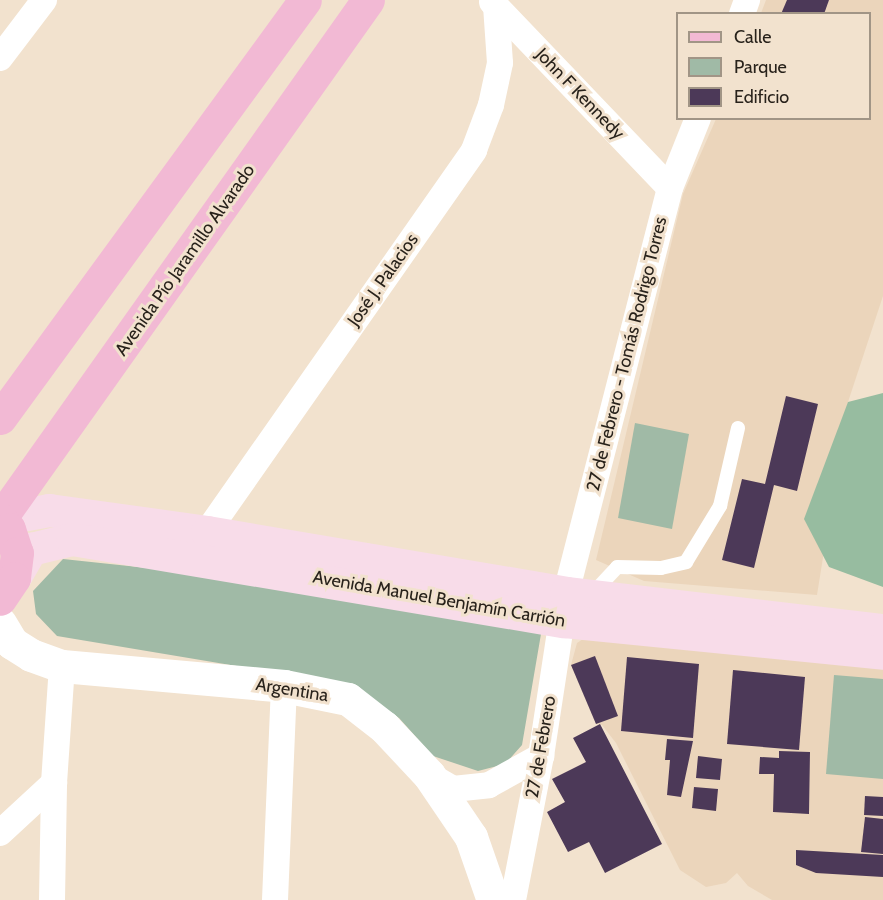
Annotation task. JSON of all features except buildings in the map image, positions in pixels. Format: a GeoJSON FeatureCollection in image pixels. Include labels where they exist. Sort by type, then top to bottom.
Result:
{"type":"FeatureCollection","features":[{"type":"Feature","properties":{"kind":"main road"},"geometry":{"type":"LineString","coordinates":[[2,412],[305,0]]}},
{"type":"Feature","properties":{"kind":"main road","name":"Avenida Pío Jaramillo Alvarado"},"geometry":{"type":"LineString","coordinates":[[0,519],[368,0]]}},
{"type":"Feature","properties":{"kind":"main road","name":"Avenida Manuel Benjamín Carrión"},"geometry":{"type":"LineString","coordinates":[[0,519],[49,510],[203,545],[883,653]]}},
{"type":"Feature","properties":{"kind":"main road"},"geometry":{"type":"LineString","coordinates":[[0,519],[14,540],[7,588]]}},
{"type":"Feature","properties":{"kind":"main road","name":"Avenida Manuel Benjamín Carrión"},"geometry":{"type":"LineString","coordinates":[[7,588],[31,549],[72,539],[203,545]]}},
{"type":"Feature","properties":{"kind":"main road","name":"Avenida Manuel Benjamín Carrión"},"geometry":{"type":"LineString","coordinates":[[574,603],[883,630]]}},
{"type":"Feature","properties":{"kind":"street"},"geometry":{"type":"LineString","coordinates":[[0,58],[44,0]]}},
{"type":"Feature","properties":{"kind":"street","name":"John F Kennedy"},"geometry":{"type":"LineString","coordinates":[[493,3],[670,188]]}},
{"type":"Feature","properties":{"kind":"street","name":"José J. Palacios"},"geometry":{"type":"LineString","coordinates":[[203,545],[474,150],[491,105],[500,63],[493,3]]}},
{"type":"Feature","properties":{"kind":"street","name":"27 de Febrero - Tomás Rodrigo Torres"},"geometry":{"type":"LineString","coordinates":[[574,603],[670,188],[697,120]]}},
{"type":"Feature","properties":{"kind":"street","name":"27 de Febrero"},"geometry":{"type":"LineString","coordinates":[[513,900],[574,603]]}},
{"type":"Feature","properties":{"kind":"street","name":"Argentina"},"geometry":{"type":"LineString","coordinates":[[0,623],[12,643],[31,655],[62,666],[284,686],[348,699],[384,727],[429,775],[471,837],[493,900]]}},
{"type":"Feature","properties":{"kind":"street"},"geometry":{"type":"LineString","coordinates":[[52,900],[54,783],[62,666]]}},
{"type":"Feature","properties":{"kind":"street"},"geometry":{"type":"LineString","coordinates":[[274,900],[284,686]]}},
{"type":"Feature","properties":{"kind":"street"},"geometry":{"type":"LineString","coordinates":[[429,775],[453,789],[489,785],[541,756]]}},
{"type":"Feature","properties":{"kind":"street"},"geometry":{"type":"LineString","coordinates":[[0,833],[54,783]]}},
{"type":"Feature","properties":{"kind":"lane"},"geometry":{"type":"LineString","coordinates":[[574,603],[617,567],[661,568],[686,562],[720,506],[738,428]]}},
{"type":"Feature","properties":{"kind":"shaded area"},"geometry":{"type":"Polygon","coordinates":[[[766,0],[883,0],[883,296],[848,402],[817,595],[644,581],[596,560],[683,194],[716,120],[871,120],[871,12],[761,12],[766,0]]]}},
{"type":"Feature","properties":{"kind":"shaded area"},"geometry":{"type":"Polygon","coordinates":[[[589,635],[883,660],[883,900],[772,900],[748,886],[737,873],[726,883],[706,887],[680,870],[616,743],[602,725],[596,724],[571,665],[577,643],[589,635]]]}},
{"type":"Feature","properties":{"kind":"green space"},"geometry":{"type":"Polygon","coordinates":[[[883,393],[883,587],[829,567],[804,519],[848,402],[883,393]]]}},
{"type":"Feature","properties":{"kind":"green space"},"geometry":{"type":"Polygon","coordinates":[[[635,423],[689,434],[672,529],[618,518],[635,423]]]}},
{"type":"Feature","properties":{"kind":"green space"},"geometry":{"type":"Polygon","coordinates":[[[63,559],[232,577],[541,634],[522,745],[505,764],[478,771],[433,756],[399,718],[350,685],[57,636],[36,614],[33,591],[63,559]]]}},
{"type":"Feature","properties":{"kind":"green space"},"geometry":{"type":"Polygon","coordinates":[[[834,675],[883,679],[883,779],[826,774],[834,675]]]}}]}
